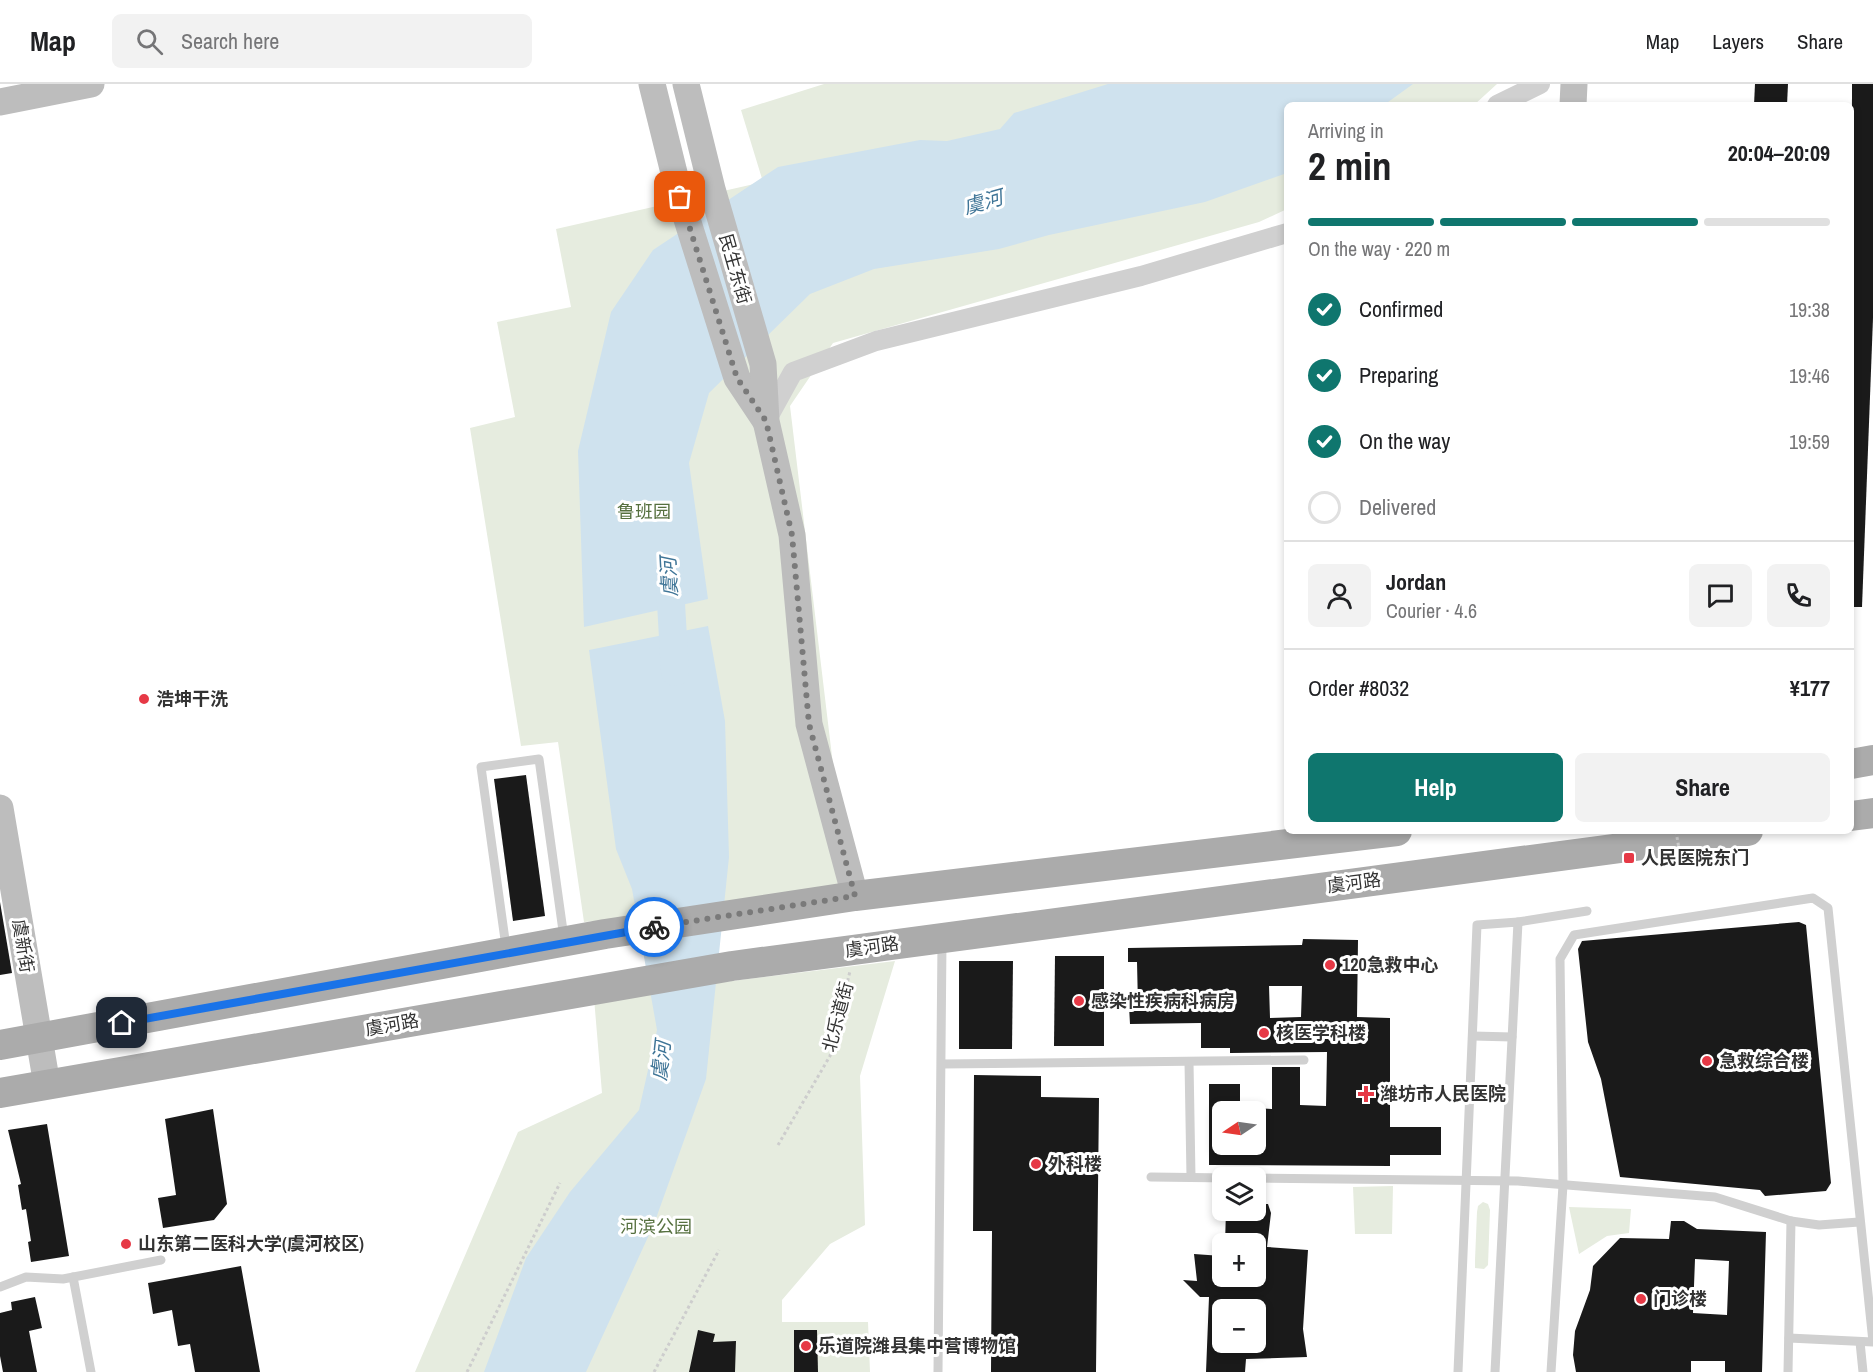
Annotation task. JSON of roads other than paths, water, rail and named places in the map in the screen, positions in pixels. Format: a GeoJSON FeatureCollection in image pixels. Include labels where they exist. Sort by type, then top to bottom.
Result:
{"type":"FeatureCollection","features":[{"type":"Feature","properties":{"kind":"main road"},"geometry":{"type":"LineString","coordinates":[[1854,763],[1873,760]]}},
{"type":"Feature","properties":{"kind":"main road"},"geometry":{"type":"LineString","coordinates":[[1854,816],[1873,814]]}},
{"type":"Feature","properties":{"kind":"main road"},"geometry":{"type":"LineString","coordinates":[[0,1045],[605,934],[855,896],[1372,834]]}},
{"type":"Feature","properties":{"kind":"main road","name":"虞河路"},"geometry":{"type":"LineString","coordinates":[[0,1093],[605,986],[732,966],[1725,834]]}},
{"type":"Feature","properties":{"kind":"street"},"geometry":{"type":"LineString","coordinates":[[0,102],[91,84]]}},
{"type":"Feature","properties":{"kind":"street","name":"民生东街"},"geometry":{"type":"LineString","coordinates":[[652,84],[680,197],[737,378],[766,421]]}},
{"type":"Feature","properties":{"kind":"street","name":"民生东街"},"geometry":{"type":"LineString","coordinates":[[686,84],[712,189],[763,364],[766,421],[792,535],[809,724],[855,896]]}},
{"type":"Feature","properties":{"kind":"street"},"geometry":{"type":"LineString","coordinates":[[1503,102],[1540,84]]}},
{"type":"Feature","properties":{"kind":"street"},"geometry":{"type":"LineString","coordinates":[[1573,102],[1574,84]]}},
{"type":"Feature","properties":{"kind":"street"},"geometry":{"type":"LineString","coordinates":[[766,421],[793,372],[876,341],[1141,276],[1284,234]]}},
{"type":"Feature","properties":{"kind":"street","name":"虞新街"},"geometry":{"type":"LineString","coordinates":[[0,808],[47,1085]]}},
{"type":"Feature","properties":{"kind":"lane"},"geometry":{"type":"LineString","coordinates":[[507,952],[481,767],[539,759],[564,942]]}},
{"type":"Feature","properties":{"kind":"lane"},"geometry":{"type":"LineString","coordinates":[[1551,1372],[1563,1185],[1560,959],[1574,935],[1813,898],[1828,908],[1873,1342],[1789,1338]]}},
{"type":"Feature","properties":{"kind":"lane"},"geometry":{"type":"LineString","coordinates":[[1458,1372],[1477,925],[1518,922],[1587,911]]}},
{"type":"Feature","properties":{"kind":"lane"},"geometry":{"type":"LineString","coordinates":[[1495,1372],[1518,922]]}},
{"type":"Feature","properties":{"kind":"lane"},"geometry":{"type":"LineString","coordinates":[[938,1372],[942,938]]}},
{"type":"Feature","properties":{"kind":"lane"},"geometry":{"type":"LineString","coordinates":[[1473,1036],[1512,1037]]}},
{"type":"Feature","properties":{"kind":"lane"},"geometry":{"type":"LineString","coordinates":[[942,1064],[1304,1060]]}},
{"type":"Feature","properties":{"kind":"lane"},"geometry":{"type":"LineString","coordinates":[[1189,1062],[1191,1177]]}},
{"type":"Feature","properties":{"kind":"lane"},"geometry":{"type":"LineString","coordinates":[[1150,1177],[1212,1178]]}},
{"type":"Feature","properties":{"kind":"lane"},"geometry":{"type":"LineString","coordinates":[[1266,1178],[1505,1180],[1714,1197],[1791,1221],[1819,1225],[1859,1222]]}},
{"type":"Feature","properties":{"kind":"lane"},"geometry":{"type":"LineString","coordinates":[[1788,1372],[1791,1221]]}},
{"type":"Feature","properties":{"kind":"lane"},"geometry":{"type":"LineString","coordinates":[[0,1287],[26,1277],[73,1277],[161,1260]]}},
{"type":"Feature","properties":{"kind":"lane"},"geometry":{"type":"LineString","coordinates":[[73,1277],[91,1372]]}},
{"type":"Feature","properties":{"kind":"lane"},"geometry":{"type":"LineString","coordinates":[[1860,1342],[1863,1372]]}},
{"type":"Feature","properties":{"kind":"water"},"geometry":{"type":"Polygon","coordinates":[[[1108,84],[1413,84],[1388,102],[1284,102],[1284,174],[1205,202],[1049,235],[999,249],[874,269],[810,294],[709,393],[689,463],[708,599],[584,627],[578,451],[611,312],[653,250],[778,167],[920,140],[947,141],[1000,129],[1014,113],[1108,84]]]}},
{"type":"Feature","properties":{"kind":"water"},"geometry":{"type":"Polygon","coordinates":[[[708,626],[725,721],[729,857],[706,1079],[654,1224],[586,1372],[484,1372],[526,1258],[570,1192],[639,1110],[657,1030],[632,889],[616,849],[589,650],[708,626]]]}},
{"type":"Feature","properties":{"kind":"waterway","name":"虞河"},"geometry":{"type":"LineString","coordinates":[[669,569],[675,672]]}},
{"type":"Feature","properties":{"kind":"place","name":"浩坤干洗"},"geometry":{"type":"Point","coordinates":[144,699]}},
{"type":"Feature","properties":{"kind":"place","name":"人民医院东门"},"geometry":{"type":"Point","coordinates":[1629,858]}},
{"type":"Feature","properties":{"kind":"place","name":"120急救中心"},"geometry":{"type":"Point","coordinates":[1330,965]}},
{"type":"Feature","properties":{"kind":"place","name":"感染性疾病科病房"},"geometry":{"type":"Point","coordinates":[1079,1001]}},
{"type":"Feature","properties":{"kind":"place","name":"核医学科楼"},"geometry":{"type":"Point","coordinates":[1264,1033]}},
{"type":"Feature","properties":{"kind":"place","name":"急救综合楼"},"geometry":{"type":"Point","coordinates":[1707,1061]}},
{"type":"Feature","properties":{"kind":"place","name":"潍坊市人民医院"},"geometry":{"type":"Point","coordinates":[1366,1094]}},
{"type":"Feature","properties":{"kind":"place","name":"外科楼"},"geometry":{"type":"Point","coordinates":[1036,1164]}},
{"type":"Feature","properties":{"kind":"place","name":"山东第二医科大学(虞河校区)"},"geometry":{"type":"Point","coordinates":[126,1244]}},
{"type":"Feature","properties":{"kind":"place","name":"门诊楼"},"geometry":{"type":"Point","coordinates":[1641,1299]}},
{"type":"Feature","properties":{"kind":"place","name":"乐道院潍县集中营博物馆"},"geometry":{"type":"Point","coordinates":[806,1346]}},
{"type":"Feature","properties":{"kind":"park label","name":"鲁班园"},"geometry":{"type":"Point","coordinates":[644,512]}},
{"type":"Feature","properties":{"kind":"park label","name":"河滨公园"},"geometry":{"type":"Point","coordinates":[656,1227]}}]}
